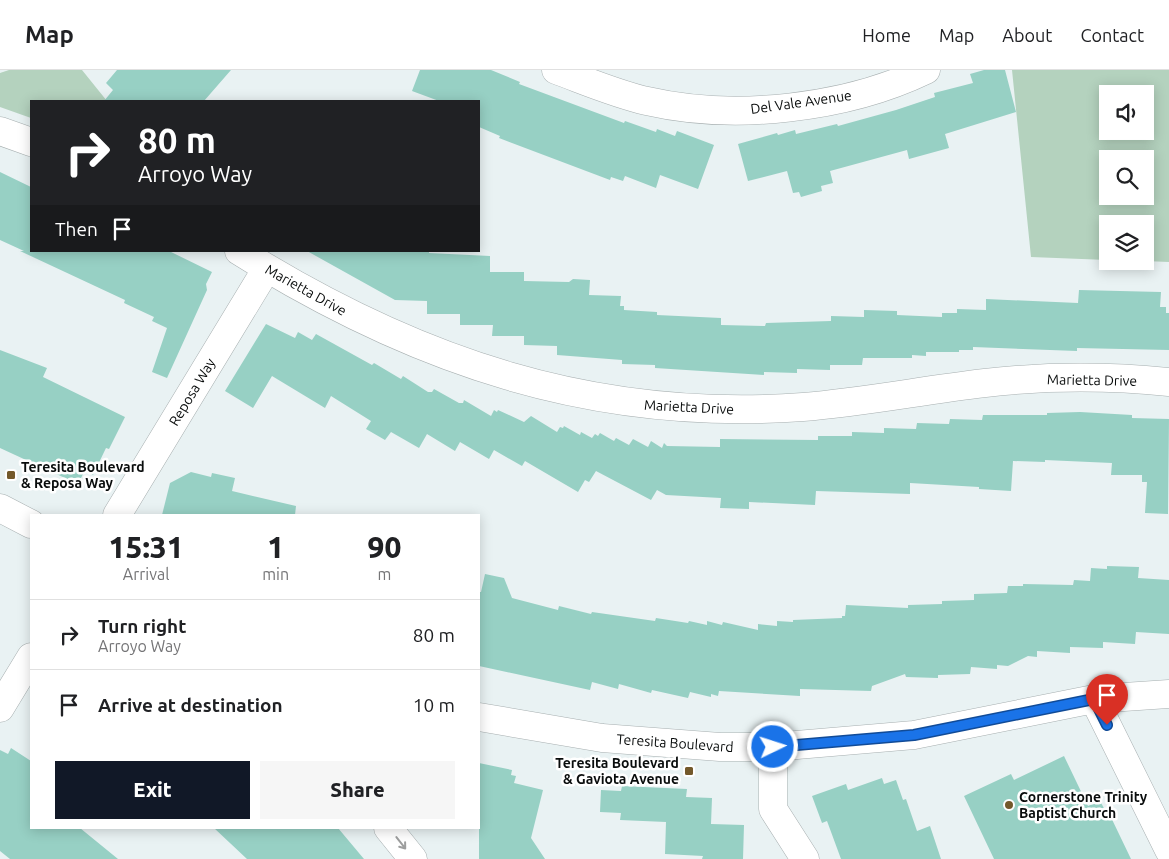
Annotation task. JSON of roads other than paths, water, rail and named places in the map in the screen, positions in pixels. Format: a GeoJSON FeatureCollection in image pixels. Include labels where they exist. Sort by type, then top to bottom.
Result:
{"type":"FeatureCollection","features":[{"type":"Feature","properties":{"kind":"street","name":"Del Vale Avenue"},"geometry":{"type":"LineString","coordinates":[[556,70],[599,87],[647,101],[698,109],[748,111],[802,105],[859,94],[909,78],[926,70]]}},
{"type":"Feature","properties":{"kind":"street"},"geometry":{"type":"LineString","coordinates":[[0,132],[30,142]]}},
{"type":"Feature","properties":{"kind":"street","name":"Marietta Drive"},"geometry":{"type":"LineString","coordinates":[[241,252],[370,325],[467,364],[574,394],[635,403],[694,409],[750,410],[805,407],[988,382],[1102,378],[1169,382]]}},
{"type":"Feature","properties":{"kind":"street","name":"Reposa Way"},"geometry":{"type":"LineString","coordinates":[[118,514],[267,268]]}},
{"type":"Feature","properties":{"kind":"street"},"geometry":{"type":"LineString","coordinates":[[0,508],[30,523]]}},
{"type":"Feature","properties":{"kind":"street"},"geometry":{"type":"LineString","coordinates":[[0,708],[30,659]]}},
{"type":"Feature","properties":{"kind":"street","name":"Teresita Boulevard"},"geometry":{"type":"LineString","coordinates":[[480,717],[602,738],[720,747],[773,747],[914,735],[1094,699],[1169,694]]}},
{"type":"Feature","properties":{"kind":"street"},"geometry":{"type":"LineString","coordinates":[[1094,699],[1169,850]]}},
{"type":"Feature","properties":{"kind":"street"},"geometry":{"type":"LineString","coordinates":[[773,747],[773,809],[805,859]]}},
{"type":"Feature","properties":{"kind":"street"},"geometry":{"type":"LineString","coordinates":[[389,829],[413,859]]}},
{"type":"Feature","properties":{"kind":"place","name":"Teresita Boulevard & Reposa Way"},"geometry":{"type":"Point","coordinates":[11,475]}},
{"type":"Feature","properties":{"kind":"place","name":"Teresita Boulevard & Gaviota Avenue"},"geometry":{"type":"Point","coordinates":[689,771]}},
{"type":"Feature","properties":{"kind":"place","name":"Cornerstone Trinity Baptist Church"},"geometry":{"type":"Point","coordinates":[1009,805]}}]}
